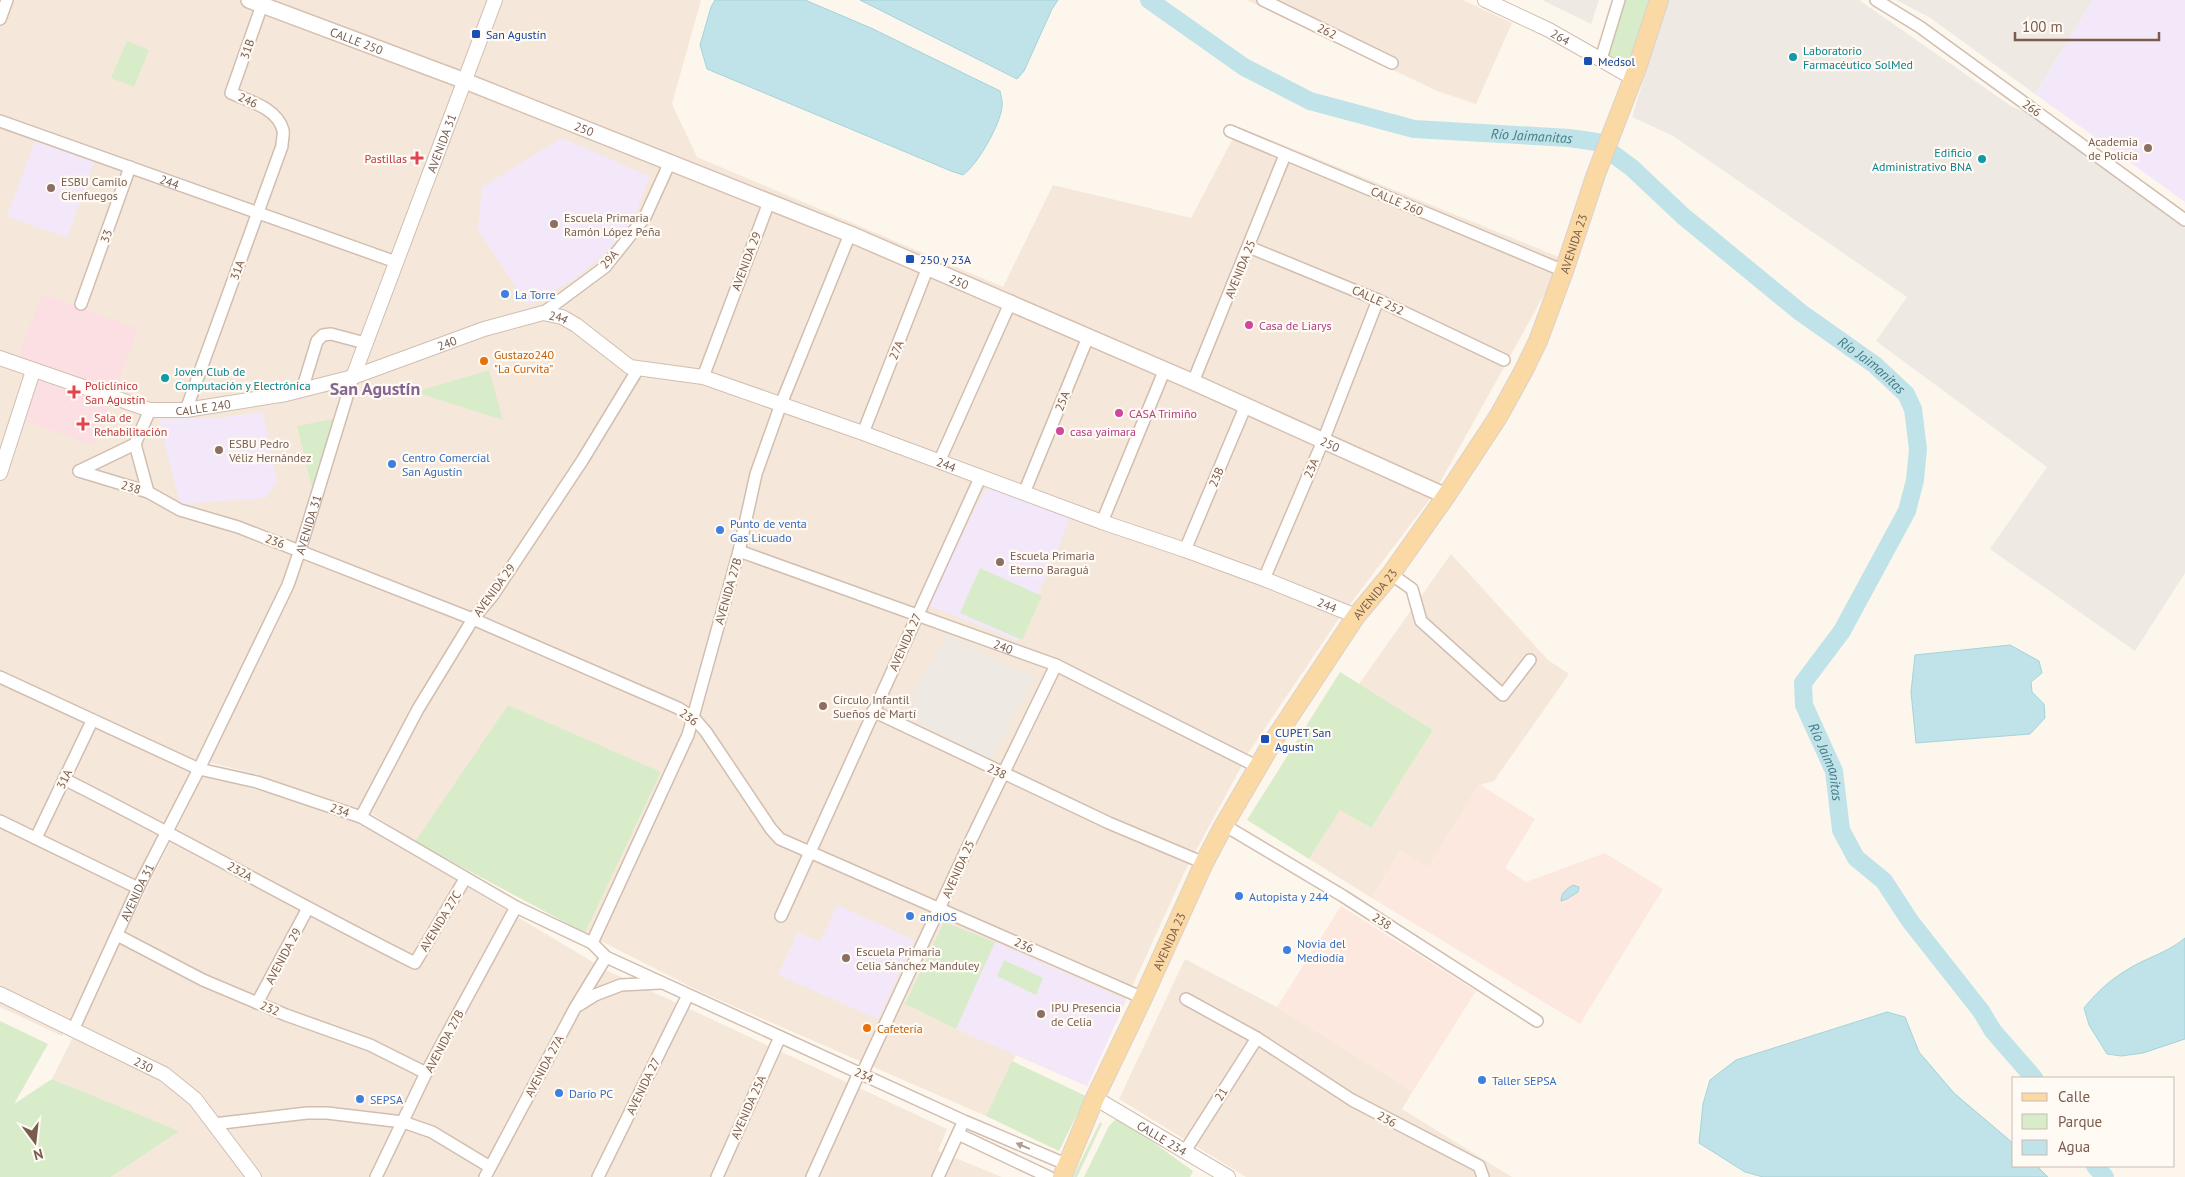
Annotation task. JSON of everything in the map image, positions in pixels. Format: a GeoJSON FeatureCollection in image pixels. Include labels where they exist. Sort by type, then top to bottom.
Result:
{"type":"FeatureCollection","features":[{"type":"Feature","properties":{"kind":"main road","name":"AVENIDA 23"},"geometry":{"type":"LineString","coordinates":[[1065,1171],[1095,1098],[1204,863],[1224,825],[1258,767],[1356,616],[1390,574],[1446,496],[1498,417],[1524,370],[1538,340],[1564,271],[1596,174],[1633,78],[1659,0]]}},
{"type":"Feature","properties":{"kind":"main road","name":"CALLE 250"},"geometry":{"type":"LineString","coordinates":[[255,2],[465,81]]}},
{"type":"Feature","properties":{"kind":"main road","name":"250"},"geometry":{"type":"LineString","coordinates":[[465,81],[850,234],[1011,301],[1446,496]]}},
{"type":"Feature","properties":{"kind":"street"},"geometry":{"type":"LineString","coordinates":[[0,19],[7,0]]}},
{"type":"Feature","properties":{"kind":"street","name":"AVENIDA 31"},"geometry":{"type":"LineString","coordinates":[[73,1030],[138,888],[199,769],[288,585],[353,376],[495,0]]}},
{"type":"Feature","properties":{"kind":"street","name":"262"},"geometry":{"type":"LineString","coordinates":[[1262,0],[1392,63]]}},
{"type":"Feature","properties":{"kind":"street","name":"264"},"geometry":{"type":"LineString","coordinates":[[1485,0],[1549,30],[1633,78]]}},
{"type":"Feature","properties":{"kind":"street"},"geometry":{"type":"LineString","coordinates":[[1601,59],[1619,0]]}},
{"type":"Feature","properties":{"kind":"street","name":"266"},"geometry":{"type":"LineString","coordinates":[[1876,0],[1920,28],[2185,220]]}},
{"type":"Feature","properties":{"kind":"street","name":"31B"},"geometry":{"type":"LineString","coordinates":[[231,93],[255,2]]}},
{"type":"Feature","properties":{"kind":"street","name":"246"},"geometry":{"type":"LineString","coordinates":[[231,93],[266,108],[283,130]]}},
{"type":"Feature","properties":{"kind":"street","name":"244"},"geometry":{"type":"LineString","coordinates":[[0,121],[396,262]]}},
{"type":"Feature","properties":{"kind":"street","name":"31A"},"geometry":{"type":"LineString","coordinates":[[186,410],[282,146],[283,130]]}},
{"type":"Feature","properties":{"kind":"street","name":"CALLE 260"},"geometry":{"type":"LineString","coordinates":[[1230,130],[1285,155],[1564,271]]}},
{"type":"Feature","properties":{"kind":"street","name":"AVENIDA 25"},"geometry":{"type":"LineString","coordinates":[[1193,382],[1285,155]]}},
{"type":"Feature","properties":{"kind":"street","name":"29A"},"geometry":{"type":"LineString","coordinates":[[543,313],[604,267],[645,217],[670,162]]}},
{"type":"Feature","properties":{"kind":"street","name":"33"},"geometry":{"type":"LineString","coordinates":[[81,304],[130,167]]}},
{"type":"Feature","properties":{"kind":"street","name":"AVENIDA 29"},"geometry":{"type":"LineString","coordinates":[[702,377],[769,202]]}},
{"type":"Feature","properties":{"kind":"street","name":"AVENIDA 27B"},"geometry":{"type":"LineString","coordinates":[[592,943],[668,774],[688,735],[739,551],[754,482],[781,404],[850,234]]}},
{"type":"Feature","properties":{"kind":"street","name":"CALLE 252"},"geometry":{"type":"LineString","coordinates":[[1249,247],[1378,300],[1504,360]]}},
{"type":"Feature","properties":{"kind":"street","name":"27A"},"geometry":{"type":"LineString","coordinates":[[863,433],[928,267]]}},
{"type":"Feature","properties":{"kind":"street","name":"23A"},"geometry":{"type":"LineString","coordinates":[[1264,579],[1323,441],[1378,300]]}},
{"type":"Feature","properties":{"kind":"street"},"geometry":{"type":"LineString","coordinates":[[939,462],[1011,301]]}},
{"type":"Feature","properties":{"kind":"street","name":"244"},"geometry":{"type":"LineString","coordinates":[[543,313],[562,317],[569,321],[625,364],[638,370],[702,377],[781,404],[980,478],[1264,579],[1356,616]]}},
{"type":"Feature","properties":{"kind":"street","name":"240"},"geometry":{"type":"LineString","coordinates":[[353,376],[484,329],[543,313]]}},
{"type":"Feature","properties":{"kind":"street"},"geometry":{"type":"LineString","coordinates":[[302,390],[317,341],[323,335],[331,334],[365,343]]}},
{"type":"Feature","properties":{"kind":"street","name":"25A"},"geometry":{"type":"LineString","coordinates":[[1024,493],[1088,337]]}},
{"type":"Feature","properties":{"kind":"street","name":"CALLE 240"},"geometry":{"type":"LineString","coordinates":[[0,358],[150,410],[186,410],[230,404],[302,390],[353,376]]}},
{"type":"Feature","properties":{"kind":"street"},"geometry":{"type":"LineString","coordinates":[[1102,522],[1165,369]]}},
{"type":"Feature","properties":{"kind":"street"},"geometry":{"type":"LineString","coordinates":[[0,473],[3,451],[34,370]]}},
{"type":"Feature","properties":{"kind":"street","name":"AVENIDA 29"},"geometry":{"type":"LineString","coordinates":[[361,817],[418,709],[474,619],[493,595],[577,468],[638,370]]}},
{"type":"Feature","properties":{"kind":"street","name":"23B"},"geometry":{"type":"LineString","coordinates":[[1185,550],[1246,405]]}},
{"type":"Feature","properties":{"kind":"street"},"geometry":{"type":"LineString","coordinates":[[148,492],[135,444],[150,410]]}},
{"type":"Feature","properties":{"kind":"street","name":"238"},"geometry":{"type":"LineString","coordinates":[[135,444],[79,471],[148,492],[180,510]]}},
{"type":"Feature","properties":{"kind":"street","name":"AVENIDA 27"},"geometry":{"type":"LineString","coordinates":[[781,916],[980,478]]}},
{"type":"Feature","properties":{"kind":"street","name":"236"},"geometry":{"type":"LineString","coordinates":[[180,510],[238,526],[474,619],[678,708],[694,718],[706,732],[770,829],[780,839],[1143,998]]}},
{"type":"Feature","properties":{"kind":"street","name":"240"},"geometry":{"type":"LineString","coordinates":[[739,551],[1056,665],[1258,767]]}},
{"type":"Feature","properties":{"kind":"street"},"geometry":{"type":"LineString","coordinates":[[1390,574],[1412,589],[1421,621],[1503,694],[1530,660]]}},
{"type":"Feature","properties":{"kind":"street","name":"AVENIDA 25"},"geometry":{"type":"LineString","coordinates":[[812,1177],[1056,665]]}},
{"type":"Feature","properties":{"kind":"street","name":"234"},"geometry":{"type":"LineString","coordinates":[[0,678],[199,769],[257,782],[361,817],[516,907],[592,943],[606,957],[964,1121],[1047,1156],[1065,1171]]}},
{"type":"Feature","properties":{"kind":"street","name":"238"},"geometry":{"type":"LineString","coordinates":[[873,711],[1003,774],[1204,863]]}},
{"type":"Feature","properties":{"kind":"street","name":"31A"},"geometry":{"type":"LineString","coordinates":[[36,838],[92,721]]}},
{"type":"Feature","properties":{"kind":"street","name":"232A"},"geometry":{"type":"LineString","coordinates":[[64,779],[168,831],[308,908],[415,963]]}},
{"type":"Feature","properties":{"kind":"street"},"geometry":{"type":"LineString","coordinates":[[0,821],[138,888]]}},
{"type":"Feature","properties":{"kind":"street","name":"238"},"geometry":{"type":"LineString","coordinates":[[1224,825],[1344,896],[1538,1021]]}},
{"type":"Feature","properties":{"kind":"street","name":"AVENIDA 27C"},"geometry":{"type":"LineString","coordinates":[[415,963],[465,879]]}},
{"type":"Feature","properties":{"kind":"street","name":"AVENIDA 27B"},"geometry":{"type":"LineString","coordinates":[[376,1177],[426,1073],[516,907]]}},
{"type":"Feature","properties":{"kind":"street","name":"AVENIDA 29"},"geometry":{"type":"LineString","coordinates":[[257,1003],[308,908]]}},
{"type":"Feature","properties":{"kind":"street","name":"232"},"geometry":{"type":"LineString","coordinates":[[117,935],[203,980],[257,1003],[370,1045],[426,1073]]}},
{"type":"Feature","properties":{"kind":"street","name":"AVENIDA 27A"},"geometry":{"type":"LineString","coordinates":[[488,1172],[576,1008],[606,957]]}},
{"type":"Feature","properties":{"kind":"street","name":"234"},"geometry":{"type":"LineString","coordinates":[[576,1008],[595,995],[621,985],[661,983]]}},
{"type":"Feature","properties":{"kind":"street","name":"230"},"geometry":{"type":"LineString","coordinates":[[0,994],[164,1074],[194,1099],[254,1177]]}},
{"type":"Feature","properties":{"kind":"street","name":"AVENIDA 27"},"geometry":{"type":"LineString","coordinates":[[598,1177],[688,995]]}},
{"type":"Feature","properties":{"kind":"street","name":"236"},"geometry":{"type":"LineString","coordinates":[[1186,999],[1257,1038],[1352,1100],[1478,1166],[1483,1177]]}},
{"type":"Feature","properties":{"kind":"street","name":"AVENIDA 25A"},"geometry":{"type":"LineString","coordinates":[[717,1177],[780,1037]]}},
{"type":"Feature","properties":{"kind":"street","name":"21"},"geometry":{"type":"LineString","coordinates":[[1185,1151],[1257,1038]]}},
{"type":"Feature","properties":{"kind":"street","name":"CALLE 234"},"geometry":{"type":"LineString","coordinates":[[1095,1098],[1228,1177]]}},
{"type":"Feature","properties":{"kind":"street"},"geometry":{"type":"LineString","coordinates":[[214,1124],[307,1113],[327,1113],[403,1122],[432,1132],[488,1172]]}},
{"type":"Feature","properties":{"kind":"street"},"geometry":{"type":"LineString","coordinates":[[938,1177],[964,1121]]}},
{"type":"Feature","properties":{"kind":"street"},"geometry":{"type":"LineString","coordinates":[[958,1134],[1041,1175],[1047,1156]]}},
{"type":"Feature","properties":{"kind":"shaded area","name":"San Agustín"},"geometry":{"type":"Polygon","coordinates":[[[0,0],[701,0],[672,104],[697,157],[1003,287],[1053,185],[1191,218],[1239,127],[1564,259],[1433,495],[1338,620],[1249,752],[1184,873],[1087,1086],[1016,1055],[986,1116],[701,992],[585,933],[661,772],[415,842],[369,812],[256,774],[196,759],[62,1036],[0,1007],[0,0]]]}},
{"type":"Feature","properties":{"kind":"shaded area"},"geometry":{"type":"Polygon","coordinates":[[[1247,0],[1463,0],[1512,23],[1476,104],[1437,91],[1247,0]]]}},
{"type":"Feature","properties":{"kind":"shaded area"},"geometry":{"type":"Polygon","coordinates":[[[1542,0],[1599,0],[1591,24],[1542,0]]]}},
{"type":"Feature","properties":{"kind":"shaded area"},"geometry":{"type":"Polygon","coordinates":[[[1668,0],[1859,0],[2011,106],[2025,112],[2185,228],[2185,573],[2135,651],[1990,549],[2047,467],[1876,341],[1907,297],[1673,136],[1632,117],[1668,0]]]}},
{"type":"Feature","properties":{"kind":"shaded area"},"geometry":{"type":"Polygon","coordinates":[[[1896,0],[2093,0],[2035,94],[1929,17],[1896,0]]]}},
{"type":"Feature","properties":{"kind":"shaded area","name":"Academia de Policía"},"geometry":{"type":"Polygon","coordinates":[[[2093,0],[2185,0],[2185,202],[2035,94],[2093,0]]]}},
{"type":"Feature","properties":{"kind":"shaded area","name":"Escuela Primaria Ramón López Peña"},"geometry":{"type":"Polygon","coordinates":[[[562,138],[649,176],[634,219],[603,256],[573,280],[528,305],[478,230],[482,187],[562,138]]]}},
{"type":"Feature","properties":{"kind":"shaded area","name":"ESBU Camilo Cienfuegos"},"geometry":{"type":"Polygon","coordinates":[[[36,139],[95,161],[67,238],[7,216],[36,139]]]}},
{"type":"Feature","properties":{"kind":"shaded area","name":"Policlínico San Agustín"},"geometry":{"type":"Polygon","coordinates":[[[42,294],[138,329],[94,446],[24,420],[44,365],[19,356],[42,294]]]}},
{"type":"Feature","properties":{"kind":"shaded area","name":"ESBU Pedro Véliz Hernández"},"geometry":{"type":"Polygon","coordinates":[[[263,412],[277,481],[266,498],[180,504],[159,419],[216,418],[263,412]]]}},
{"type":"Feature","properties":{"kind":"shaded area","name":"Escuela Primaria Eterno Baraguá"},"geometry":{"type":"Polygon","coordinates":[[[991,488],[1070,519],[1018,641],[928,605],[984,491],[991,488]]]}},
{"type":"Feature","properties":{"kind":"shaded area"},"geometry":{"type":"Polygon","coordinates":[[[1451,554],[1548,660],[1569,674],[1494,781],[1479,785],[1428,868],[1400,851],[1372,898],[1309,859],[1340,809],[1370,828],[1433,730],[1359,684],[1451,554]]]}},
{"type":"Feature","properties":{"kind":"shaded area"},"geometry":{"type":"Polygon","coordinates":[[[947,634],[1034,678],[991,759],[902,714],[947,634]]]}},
{"type":"Feature","properties":{"kind":"shaded area"},"geometry":{"type":"Polygon","coordinates":[[[204,774],[354,819],[608,971],[947,1129],[938,1151],[1002,1177],[111,1177],[178,1131],[52,1079],[204,774]]]}},
{"type":"Feature","properties":{"kind":"shaded area"},"geometry":{"type":"Polygon","coordinates":[[[1479,784],[1535,819],[1505,868],[1526,882],[1605,853],[1663,889],[1580,1024],[1372,898],[1400,851],[1428,867],[1479,784]]]}},
{"type":"Feature","properties":{"kind":"shaded area","name":"Escuela Primaria Celia Sánchez Manduley"},"geometry":{"type":"Polygon","coordinates":[[[837,905],[914,940],[878,1019],[778,975],[798,932],[820,942],[837,905]]]}},
{"type":"Feature","properties":{"kind":"shaded area"},"geometry":{"type":"Polygon","coordinates":[[[1341,906],[1476,991],[1413,1091],[1277,1007],[1341,906]]]}},
{"type":"Feature","properties":{"kind":"shaded area","name":"IPU Presencia de Celia"},"geometry":{"type":"Polygon","coordinates":[[[995,942],[1126,1000],[1087,1086],[956,1029],[995,942]]]}},
{"type":"Feature","properties":{"kind":"shaded area"},"geometry":{"type":"Polygon","coordinates":[[[1185,959],[1277,1007],[1413,1091],[1402,1109],[1512,1177],[1246,1177],[1119,1099],[1185,959]]]}},
{"type":"Feature","properties":{"kind":"green space"},"geometry":{"type":"Polygon","coordinates":[[[1621,0],[1656,0],[1632,77],[1603,62],[1621,0]]]}},
{"type":"Feature","properties":{"kind":"green space"},"geometry":{"type":"Polygon","coordinates":[[[127,41],[149,50],[134,87],[111,78],[127,41]]]}},
{"type":"Feature","properties":{"kind":"green space"},"geometry":{"type":"Polygon","coordinates":[[[489,370],[503,420],[415,392],[489,370]]]}},
{"type":"Feature","properties":{"kind":"green space"},"geometry":{"type":"Polygon","coordinates":[[[338,418],[315,500],[297,426],[338,418]]]}},
{"type":"Feature","properties":{"kind":"green space"},"geometry":{"type":"Polygon","coordinates":[[[980,568],[1042,596],[1022,640],[960,613],[980,568]]]}},
{"type":"Feature","properties":{"kind":"green space"},"geometry":{"type":"Polygon","coordinates":[[[1340,672],[1433,730],[1371,828],[1340,810],[1309,859],[1247,820],[1340,672]]]}},
{"type":"Feature","properties":{"kind":"green space"},"geometry":{"type":"Polygon","coordinates":[[[508,705],[661,772],[585,933],[415,842],[508,705]]]}},
{"type":"Feature","properties":{"kind":"green space"},"geometry":{"type":"Polygon","coordinates":[[[944,922],[995,942],[956,1029],[905,1004],[944,922]]]}},
{"type":"Feature","properties":{"kind":"green space"},"geometry":{"type":"Polygon","coordinates":[[[1004,960],[1043,978],[1036,995],[997,976],[1004,960]]]}},
{"type":"Feature","properties":{"kind":"green space"},"geometry":{"type":"Polygon","coordinates":[[[0,1021],[48,1044],[14,1104],[52,1079],[179,1131],[111,1177],[0,1177],[0,1021]]]}},
{"type":"Feature","properties":{"kind":"green space"},"geometry":{"type":"Polygon","coordinates":[[[1012,1061],[1086,1096],[1059,1151],[986,1116],[1012,1061]]]}},
{"type":"Feature","properties":{"kind":"green space"},"geometry":{"type":"Polygon","coordinates":[[[1118,1117],[1193,1171],[1190,1177],[1084,1177],[1109,1126],[1118,1117]]]}},
{"type":"Feature","properties":{"kind":"green space"},"geometry":{"type":"Polygon","coordinates":[[[1100,1122],[1102,1124],[1077,1177],[1073,1177],[1100,1122]]]}},
{"type":"Feature","properties":{"kind":"water"},"geometry":{"type":"Polygon","coordinates":[[[715,0],[805,0],[871,28],[1000,91],[1002,107],[993,134],[975,162],[963,175],[707,69],[700,45],[711,7],[715,0]]]}},
{"type":"Feature","properties":{"kind":"water"},"geometry":{"type":"Polygon","coordinates":[[[860,0],[1058,0],[1052,9],[1024,71],[1017,79],[860,0]]]}},
{"type":"Feature","properties":{"kind":"water"},"geometry":{"type":"Polygon","coordinates":[[[2010,645],[2039,661],[2042,673],[2031,682],[2032,692],[2044,704],[2045,718],[2030,734],[1916,743],[1911,692],[1915,655],[2010,645]]]}},
{"type":"Feature","properties":{"kind":"water"},"geometry":{"type":"Polygon","coordinates":[[[1573,885],[1579,887],[1578,892],[1561,901],[1563,893],[1573,885]]]}},
{"type":"Feature","properties":{"kind":"water"},"geometry":{"type":"Polygon","coordinates":[[[2185,938],[2185,1039],[2143,1053],[2121,1056],[2107,1054],[2089,1025],[2084,1008],[2096,994],[2117,977],[2132,967],[2169,949],[2185,938]]]}},
{"type":"Feature","properties":{"kind":"water"},"geometry":{"type":"Polygon","coordinates":[[[1887,1012],[1905,1017],[1919,1052],[1954,1093],[2012,1142],[2012,1167],[2038,1167],[2048,1177],[1763,1177],[1745,1172],[1699,1143],[1703,1104],[1710,1080],[1736,1060],[1887,1012]]]}},
{"type":"Feature","properties":{"kind":"waterway","name":"Río Jaimanitas"},"geometry":{"type":"LineString","coordinates":[[1149,0],[1244,67],[1310,101],[1414,129],[1569,138],[1597,142],[1632,168],[1683,216],[1800,312],[1875,365],[1906,394],[1913,409],[1918,449],[1915,480],[1907,511],[1842,631],[1803,683],[1804,705],[1834,771],[1841,830],[1856,858],[1884,881],[1910,921],[1981,1011],[1993,1031],[2033,1077]]}},
{"type":"Feature","properties":{"kind":"waterway","name":"Río Jaimanitas"},"geometry":{"type":"LineString","coordinates":[[2096,1167],[2105,1177]]}},
{"type":"Feature","properties":{"kind":"place","name":"San Agustín"},"geometry":{"type":"Point","coordinates":[476,34]}},
{"type":"Feature","properties":{"kind":"place","name":"Laboratorio Farmacéutico SolMed"},"geometry":{"type":"Point","coordinates":[1793,57]}},
{"type":"Feature","properties":{"kind":"place","name":"Medsol"},"geometry":{"type":"Point","coordinates":[1588,61]}},
{"type":"Feature","properties":{"kind":"place","name":"Academia de Policía"},"geometry":{"type":"Point","coordinates":[2148,148]}},
{"type":"Feature","properties":{"kind":"place","name":"Pastillas"},"geometry":{"type":"Point","coordinates":[417,158]}},
{"type":"Feature","properties":{"kind":"place","name":"Edificio Administrativo BNA"},"geometry":{"type":"Point","coordinates":[1982,159]}},
{"type":"Feature","properties":{"kind":"place","name":"ESBU Camilo Cienfuegos"},"geometry":{"type":"Point","coordinates":[51,188]}},
{"type":"Feature","properties":{"kind":"place","name":"Escuela Primaria Ramón López Peña"},"geometry":{"type":"Point","coordinates":[554,224]}},
{"type":"Feature","properties":{"kind":"place","name":"250 y 23A"},"geometry":{"type":"Point","coordinates":[910,259]}},
{"type":"Feature","properties":{"kind":"place","name":"La Torre"},"geometry":{"type":"Point","coordinates":[505,294]}},
{"type":"Feature","properties":{"kind":"place","name":"Casa de Liarys"},"geometry":{"type":"Point","coordinates":[1249,325]}},
{"type":"Feature","properties":{"kind":"place","name":"Gustazo240 \"La Curvita\""},"geometry":{"type":"Point","coordinates":[484,361]}},
{"type":"Feature","properties":{"kind":"place","name":"Joven Club de Computación y Electrónica"},"geometry":{"type":"Point","coordinates":[165,378]}},
{"type":"Feature","properties":{"kind":"place","name":"Policlínico San Agustín"},"geometry":{"type":"Point","coordinates":[74,392]}},
{"type":"Feature","properties":{"kind":"place","name":"CASA Trimiño"},"geometry":{"type":"Point","coordinates":[1119,413]}},
{"type":"Feature","properties":{"kind":"place","name":"Sala de Rehabilitación"},"geometry":{"type":"Point","coordinates":[83,424]}},
{"type":"Feature","properties":{"kind":"place","name":"casa yaimara"},"geometry":{"type":"Point","coordinates":[1060,431]}},
{"type":"Feature","properties":{"kind":"place","name":"ESBU Pedro Véliz Hernández"},"geometry":{"type":"Point","coordinates":[219,450]}},
{"type":"Feature","properties":{"kind":"place","name":"Centro Comercial San Agustín"},"geometry":{"type":"Point","coordinates":[392,464]}},
{"type":"Feature","properties":{"kind":"place","name":"Punto de venta Gas Licuado"},"geometry":{"type":"Point","coordinates":[720,530]}},
{"type":"Feature","properties":{"kind":"place","name":"Escuela Primaria Eterno Baraguá"},"geometry":{"type":"Point","coordinates":[1000,562]}},
{"type":"Feature","properties":{"kind":"place","name":"Círculo Infantil Sueños de Martí"},"geometry":{"type":"Point","coordinates":[823,706]}},
{"type":"Feature","properties":{"kind":"place","name":"CUPET San Agustín"},"geometry":{"type":"Point","coordinates":[1265,739]}},
{"type":"Feature","properties":{"kind":"place","name":"Autopista y 244"},"geometry":{"type":"Point","coordinates":[1239,896]}},
{"type":"Feature","properties":{"kind":"place","name":"andiOS"},"geometry":{"type":"Point","coordinates":[910,916]}},
{"type":"Feature","properties":{"kind":"place","name":"Novia del Mediodía"},"geometry":{"type":"Point","coordinates":[1287,950]}},
{"type":"Feature","properties":{"kind":"place","name":"Escuela Primaria Celia Sánchez Manduley"},"geometry":{"type":"Point","coordinates":[846,958]}},
{"type":"Feature","properties":{"kind":"place","name":"IPU Presencia de Celia"},"geometry":{"type":"Point","coordinates":[1041,1014]}},
{"type":"Feature","properties":{"kind":"place","name":"Cafetería"},"geometry":{"type":"Point","coordinates":[867,1028]}},
{"type":"Feature","properties":{"kind":"place","name":"Taller SEPSA"},"geometry":{"type":"Point","coordinates":[1482,1080]}},
{"type":"Feature","properties":{"kind":"place","name":"Darío PC"},"geometry":{"type":"Point","coordinates":[559,1093]}},
{"type":"Feature","properties":{"kind":"place","name":"SEPSA"},"geometry":{"type":"Point","coordinates":[360,1099]}},
{"type":"Feature","properties":{"kind":"district","name":"San Agustín"},"geometry":{"type":"Point","coordinates":[375,388]}}]}
